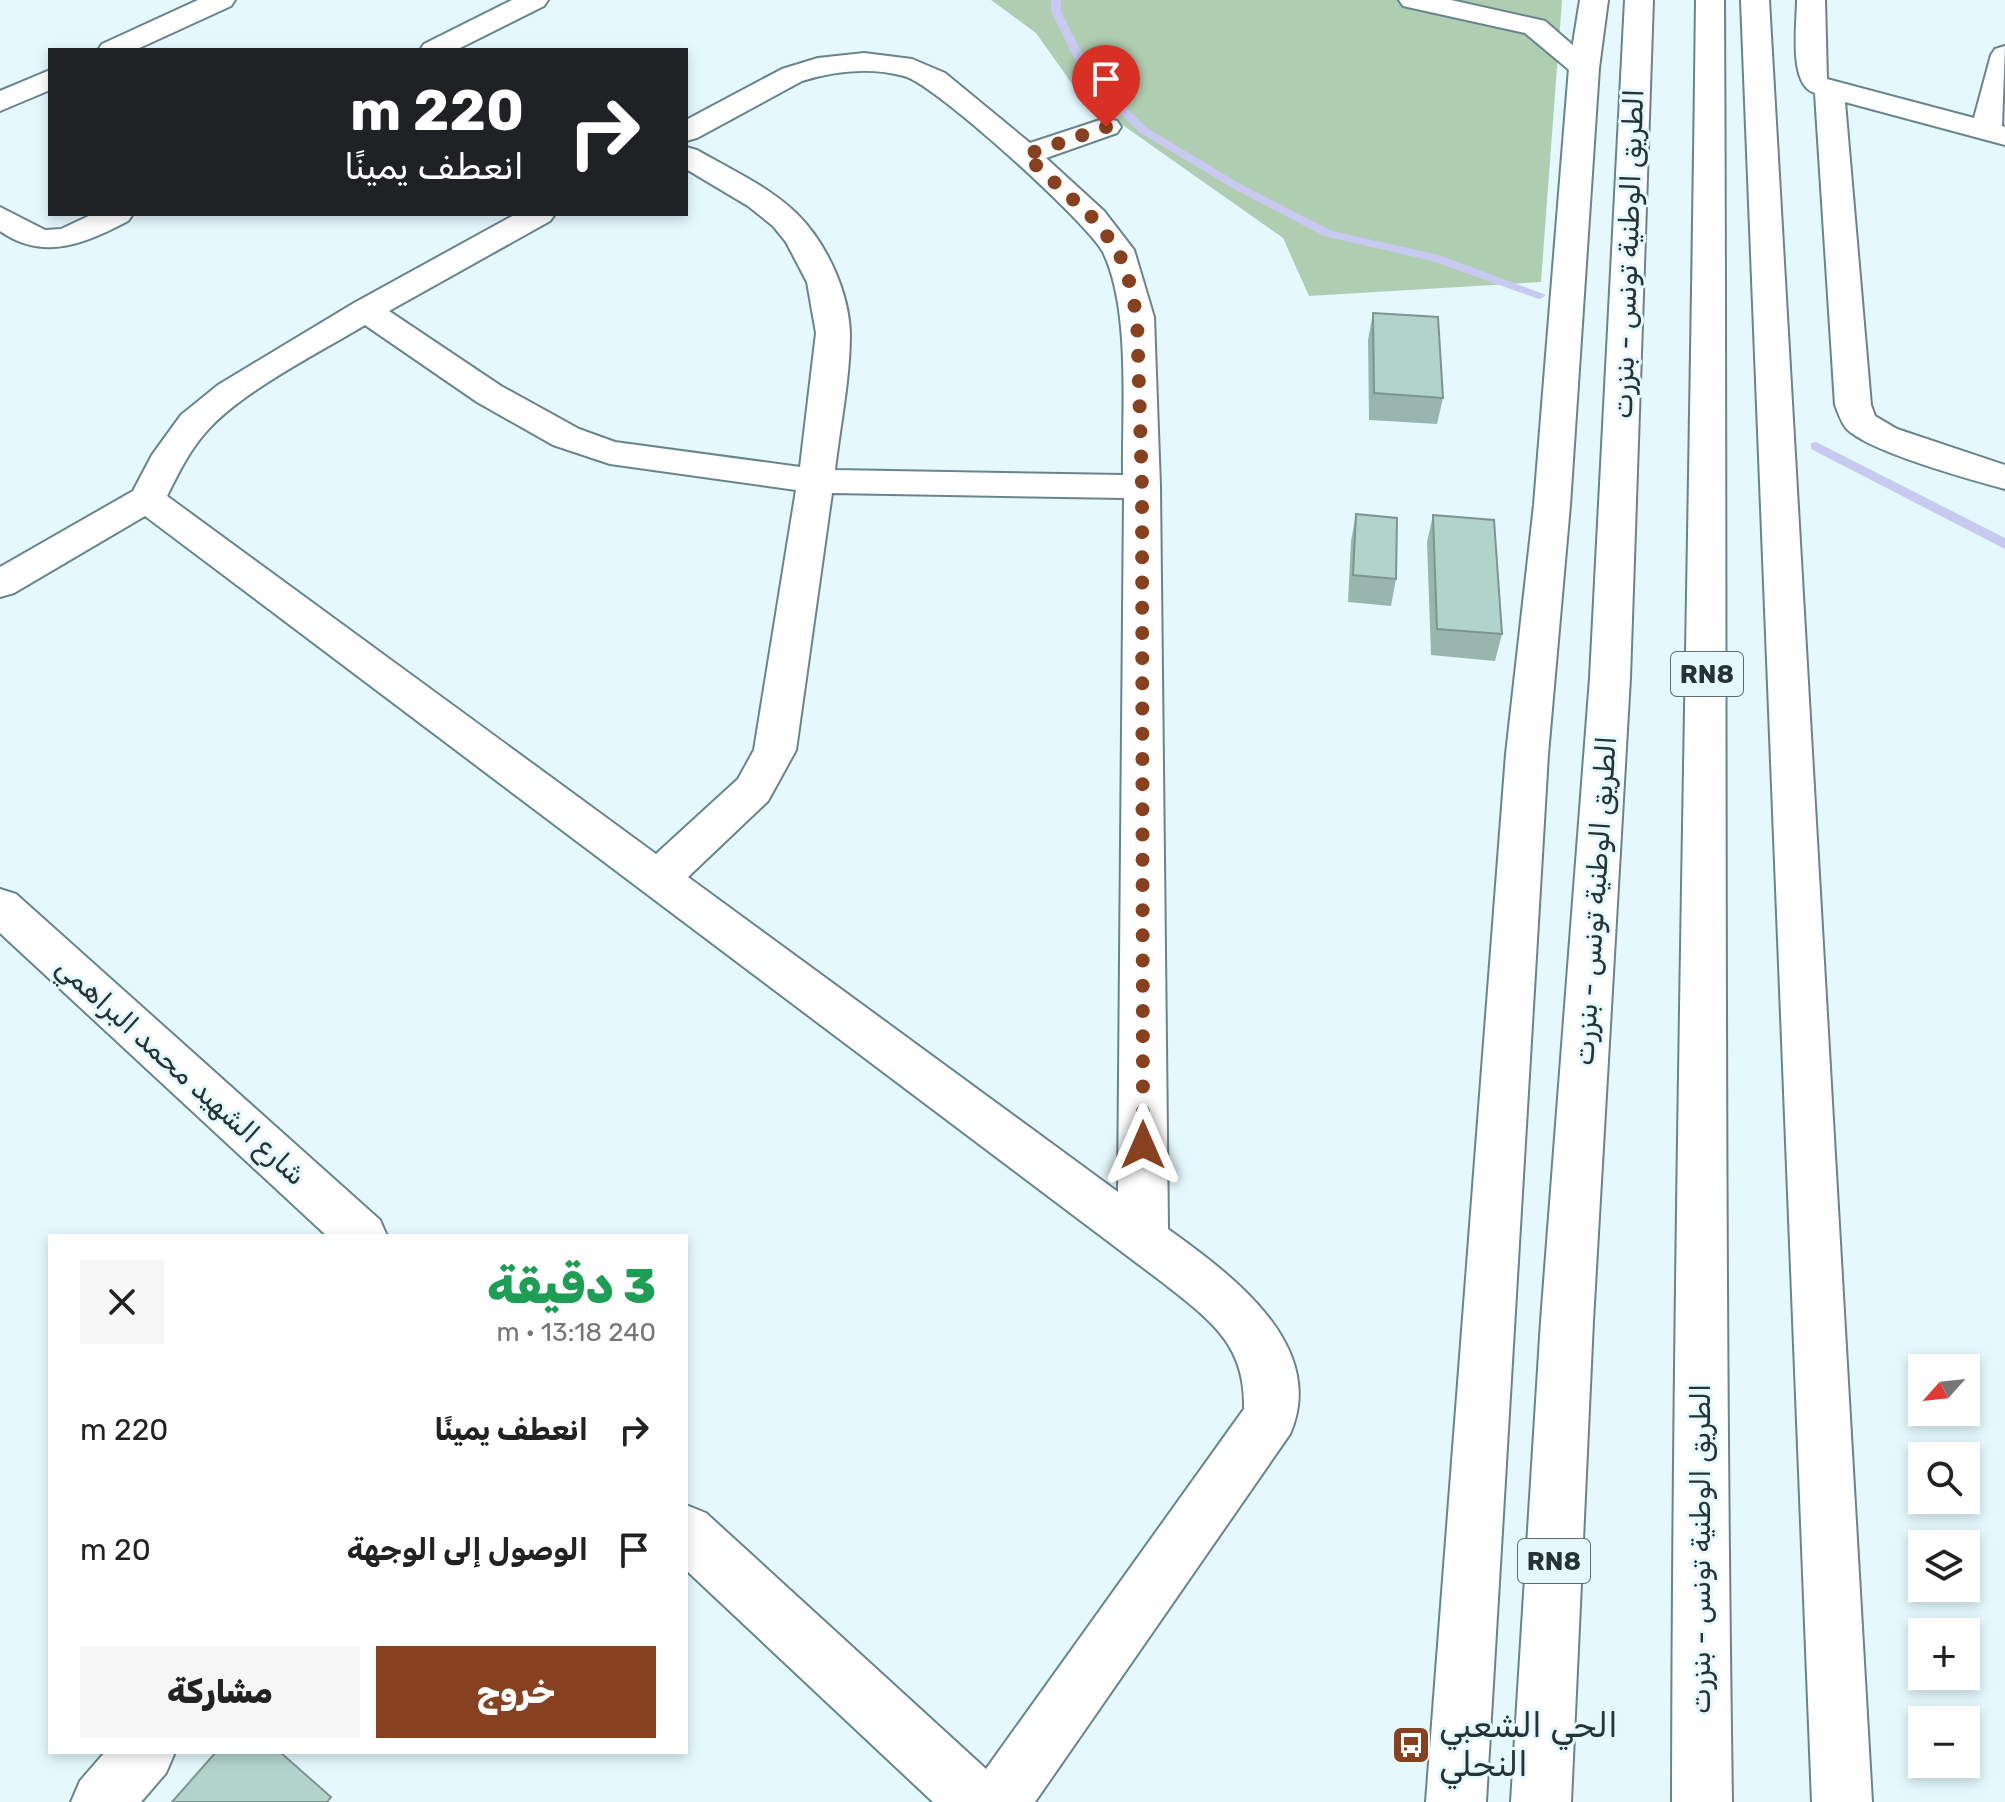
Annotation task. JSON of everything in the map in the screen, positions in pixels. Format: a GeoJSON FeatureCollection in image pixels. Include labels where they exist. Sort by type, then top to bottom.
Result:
{"type":"FeatureCollection","features":[{"type":"Feature","properties":{"kind":"main road"},"geometry":{"type":"LineString","coordinates":[[116,48],[221,0]]}},
{"type":"Feature","properties":{"kind":"main road"},"geometry":{"type":"LineString","coordinates":[[455,46],[534,0]]}},
{"type":"Feature","properties":{"kind":"main road"},"geometry":{"type":"LineString","coordinates":[[1413,0],[1528,17],[1593,5],[1584,68],[1552,505],[1526,770],[1456,1802]]}},
{"type":"Feature","properties":{"kind":"main road","name":"الطريق الوطنية تونس - بنزرت"},"geometry":{"type":"LineString","coordinates":[[1541,1802],[1567,1321],[1610,678],[1639,0]]}},
{"type":"Feature","properties":{"kind":"main road","name":"الطريق الوطنية تونس - بنزرت"},"geometry":{"type":"LineString","coordinates":[[1702,1802],[1699,1347],[1708,607],[1710,0]]}},
{"type":"Feature","properties":{"kind":"main road"},"geometry":{"type":"LineString","coordinates":[[1755,0],[1842,1802]]}},
{"type":"Feature","properties":{"kind":"main road"},"geometry":{"type":"LineString","coordinates":[[1811,0],[1812,79],[1829,90],[1996,134],[2005,55]]}},
{"type":"Feature","properties":{"kind":"main road"},"geometry":{"type":"LineString","coordinates":[[1528,17],[1584,68]]}},
{"type":"Feature","properties":{"kind":"main road"},"geometry":{"type":"LineString","coordinates":[[688,131],[792,75],[831,64],[864,62],[912,68],[935,79],[1025,155],[1093,218],[1118,250],[1137,317],[1142,487],[1143,1239]]}},
{"type":"Feature","properties":{"kind":"main road"},"geometry":{"type":"LineString","coordinates":[[0,102],[48,80]]}},
{"type":"Feature","properties":{"kind":"main road"},"geometry":{"type":"LineString","coordinates":[[1829,90],[1853,405],[1860,422],[1884,437],[2005,477]]}},
{"type":"Feature","properties":{"kind":"main road"},"geometry":{"type":"LineString","coordinates":[[1025,155],[1106,127]]}},
{"type":"Feature","properties":{"kind":"main road"},"geometry":{"type":"LineString","coordinates":[[658,878],[753,790],[775,750],[816,481],[833,333],[823,282],[801,239],[784,219],[759,199],[688,157]]}},
{"type":"Feature","properties":{"kind":"main road"},"geometry":{"type":"LineString","coordinates":[[0,217],[22,234],[40,240],[60,239],[79,233],[113,216]]}},
{"type":"Feature","properties":{"kind":"main road"},"geometry":{"type":"LineString","coordinates":[[0,584],[147,499],[170,455],[194,423],[230,393],[366,310],[535,216]]}},
{"type":"Feature","properties":{"kind":"main road"},"geometry":{"type":"LineString","coordinates":[[366,310],[489,394],[566,437],[610,453],[816,481],[1142,487]]}},
{"type":"Feature","properties":{"kind":"main road"},"geometry":{"type":"LineString","coordinates":[[147,499],[1143,1239],[1222,1300],[1251,1334],[1270,1374],[1271,1416],[999,1802]]}},
{"type":"Feature","properties":{"kind":"main road","name":"شارع الشهيد محمد البراهمي"},"geometry":{"type":"LineString","coordinates":[[0,906],[360,1234]]}},
{"type":"Feature","properties":{"kind":"main road"},"geometry":{"type":"LineString","coordinates":[[688,1534],[977,1802]]}},
{"type":"Feature","properties":{"kind":"main road"},"geometry":{"type":"LineString","coordinates":[[101,1802],[143,1754]]}},
{"type":"Feature","properties":{"kind":"green space"},"geometry":{"type":"Polygon","coordinates":[[[991,0],[1562,0],[1541,282],[1309,296],[1283,238],[1080,95],[1036,33],[991,0]]]}},
{"type":"Feature","properties":{"kind":"building"},"geometry":{"type":"Polygon","coordinates":[[[1373,313],[1438,317],[1443,398],[1374,393],[1373,313]]]}},
{"type":"Feature","properties":{"kind":"building"},"geometry":{"type":"Polygon","coordinates":[[[1356,514],[1397,518],[1396,579],[1353,575],[1356,514]]]}},
{"type":"Feature","properties":{"kind":"building"},"geometry":{"type":"Polygon","coordinates":[[[1433,515],[1494,520],[1502,634],[1437,629],[1433,515]]]}},
{"type":"Feature","properties":{"kind":"building"},"geometry":{"type":"Polygon","coordinates":[[[214,1754],[282,1754],[331,1797],[327,1802],[172,1802],[214,1754]]]}},
{"type":"Feature","properties":{"kind":"waterway"},"geometry":{"type":"LineString","coordinates":[[1056,0],[1056,11],[1087,74],[1143,130],[1238,187],[1328,234],[1435,258],[1540,295]]}},
{"type":"Feature","properties":{"kind":"waterway"},"geometry":{"type":"LineString","coordinates":[[1816,446],[2005,544]]}},
{"type":"Feature","properties":{"kind":"place","name":"الحي الشعبي النحلي"},"geometry":{"type":"Point","coordinates":[1411,1745]}},
{"type":"Feature","properties":{"kind":"route"},"geometry":{"type":"LineString","coordinates":[[1106,127],[1025,155],[1093,218],[1118,250],[1137,317],[1142,487],[1143,1145]]}}]}
